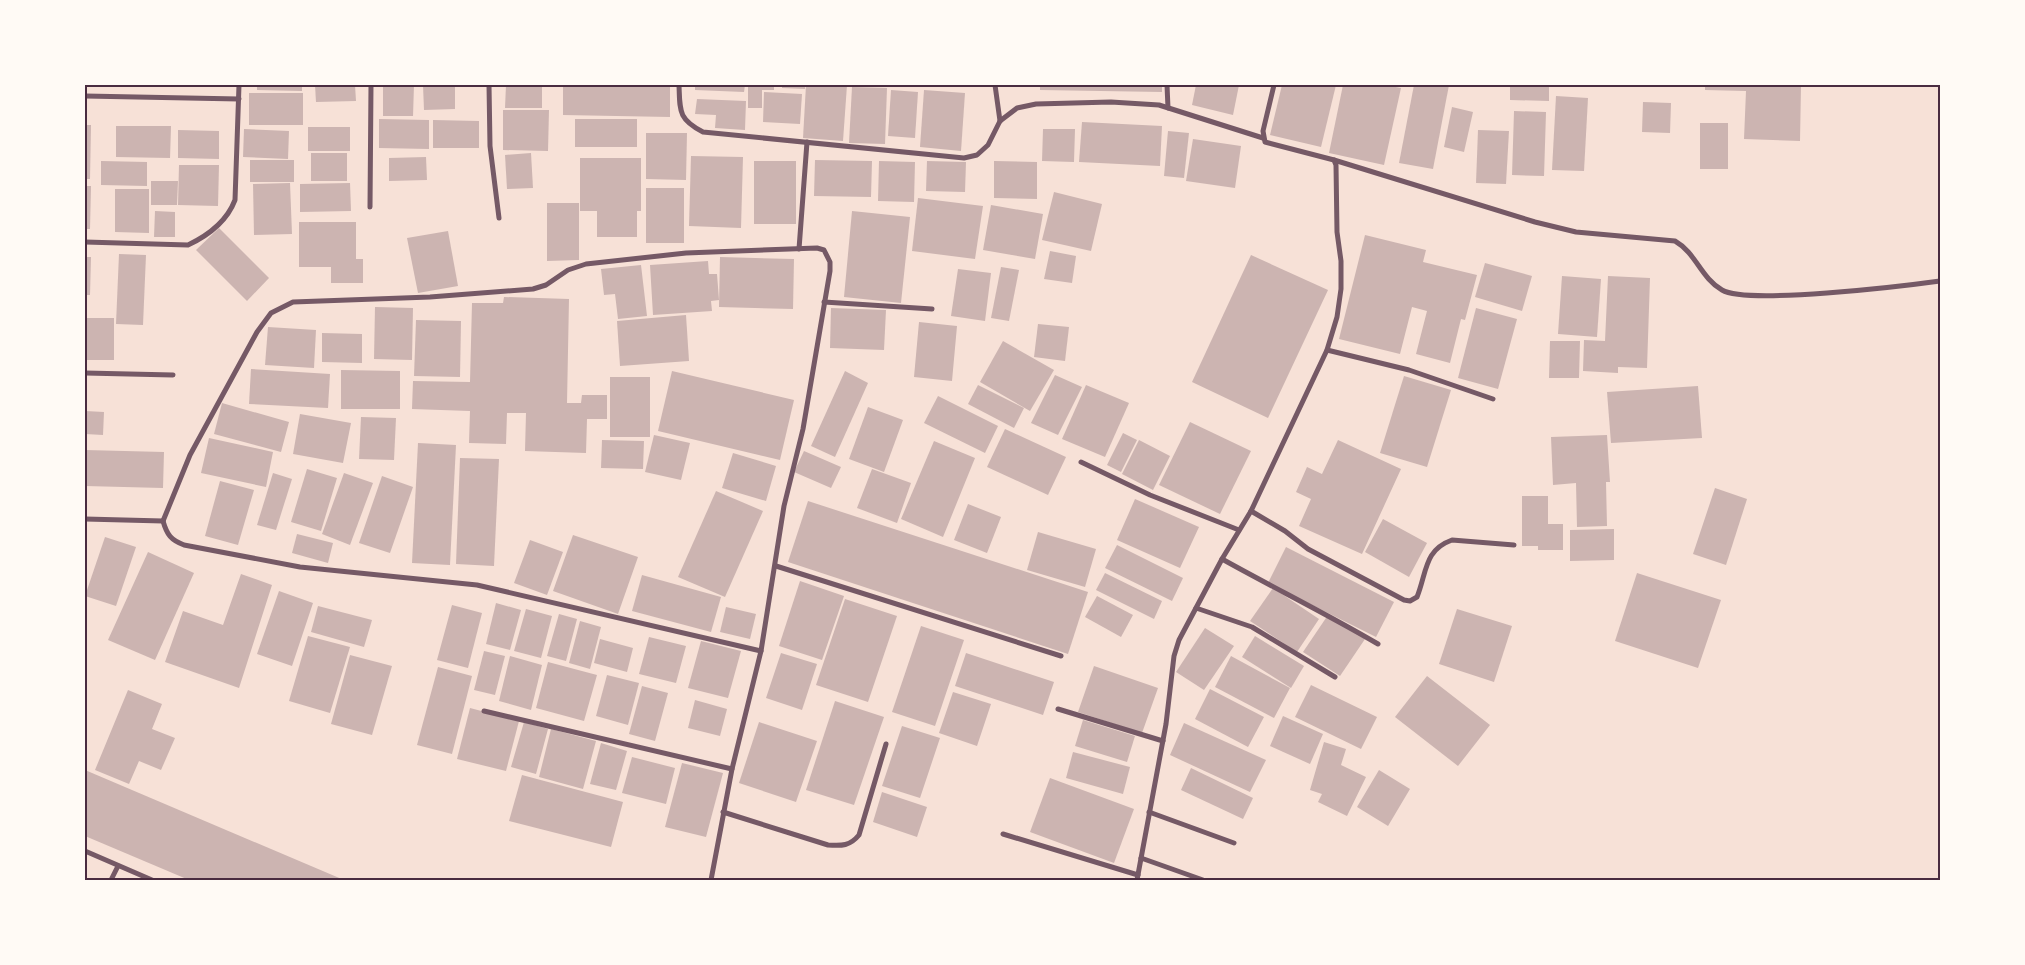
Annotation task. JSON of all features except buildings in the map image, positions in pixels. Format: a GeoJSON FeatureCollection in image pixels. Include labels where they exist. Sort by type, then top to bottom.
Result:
{"type":"FeatureCollection","features":[{"type":"Feature","properties":{"kind":"street"},"geometry":{"type":"LineString","coordinates":[[85,242],[188,245],[212,230],[231,210],[235,200],[239,85]]}},
{"type":"Feature","properties":{"kind":"street"},"geometry":{"type":"LineString","coordinates":[[370,207],[371,85]]}},
{"type":"Feature","properties":{"kind":"street"},"geometry":{"type":"LineString","coordinates":[[489,85],[490,146],[497,215],[499,218]]}},
{"type":"Feature","properties":{"kind":"street"},"geometry":{"type":"LineString","coordinates":[[679,85],[680,108],[687,124],[703,132],[964,158],[977,155],[988,146],[1000,121],[1017,108],[1036,104],[1111,102],[1168,108],[1263,138],[1271,145],[1334,160],[1536,222],[1576,232],[1675,241],[1686,247],[1711,282],[1724,291],[1745,296],[1798,294],[1940,281]]}},
{"type":"Feature","properties":{"kind":"street"},"geometry":{"type":"LineString","coordinates":[[995,85],[1000,121]]}},
{"type":"Feature","properties":{"kind":"street"},"geometry":{"type":"LineString","coordinates":[[1167,85],[1168,108]]}},
{"type":"Feature","properties":{"kind":"street"},"geometry":{"type":"LineString","coordinates":[[1263,138],[1274,85]]}},
{"type":"Feature","properties":{"kind":"street"},"geometry":{"type":"LineString","coordinates":[[85,96],[239,99]]}},
{"type":"Feature","properties":{"kind":"street"},"geometry":{"type":"LineString","coordinates":[[800,249],[807,142]]}},
{"type":"Feature","properties":{"kind":"street"},"geometry":{"type":"LineString","coordinates":[[1003,834],[1137,878],[1163,742],[1174,656],[1179,640],[1222,558],[1251,511],[1327,350],[1337,317],[1341,289],[1341,261],[1337,232],[1337,170],[1334,160]]}},
{"type":"Feature","properties":{"kind":"street"},"geometry":{"type":"LineString","coordinates":[[710,880],[732,769],[762,651],[784,506],[802,429],[824,302],[830,262],[824,250],[817,248],[686,253],[586,264],[568,270],[546,285],[518,291],[430,298],[293,302],[272,313],[257,332],[190,455],[163,521],[166,533],[173,541],[184,545],[300,567],[477,585],[762,651]]}},
{"type":"Feature","properties":{"kind":"street"},"geometry":{"type":"LineString","coordinates":[[824,302],[932,309]]}},
{"type":"Feature","properties":{"kind":"street"},"geometry":{"type":"LineString","coordinates":[[1327,350],[1409,370],[1493,399]]}},
{"type":"Feature","properties":{"kind":"street"},"geometry":{"type":"LineString","coordinates":[[85,373],[172,375]]}},
{"type":"Feature","properties":{"kind":"street"},"geometry":{"type":"LineString","coordinates":[[1081,462],[1150,495],[1239,530]]}},
{"type":"Feature","properties":{"kind":"street"},"geometry":{"type":"LineString","coordinates":[[1251,511],[1285,531],[1308,549],[1404,600],[1410,601],[1417,596],[1433,550],[1444,543],[1452,540],[1514,545]]}},
{"type":"Feature","properties":{"kind":"street"},"geometry":{"type":"LineString","coordinates":[[85,519],[163,521]]}},
{"type":"Feature","properties":{"kind":"street"},"geometry":{"type":"LineString","coordinates":[[1222,558],[1287,596],[1324,612],[1378,644]]}},
{"type":"Feature","properties":{"kind":"street"},"geometry":{"type":"LineString","coordinates":[[776,566],[1061,656]]}},
{"type":"Feature","properties":{"kind":"street"},"geometry":{"type":"LineString","coordinates":[[1196,608],[1252,627],[1335,677]]}},
{"type":"Feature","properties":{"kind":"street"},"geometry":{"type":"LineString","coordinates":[[1058,709],[1163,742]]}},
{"type":"Feature","properties":{"kind":"street"},"geometry":{"type":"LineString","coordinates":[[484,711],[732,769]]}},
{"type":"Feature","properties":{"kind":"street"},"geometry":{"type":"LineString","coordinates":[[723,812],[828,845],[842,846],[852,843],[859,835],[886,744]]}},
{"type":"Feature","properties":{"kind":"street"},"geometry":{"type":"LineString","coordinates":[[1150,812],[1234,843]]}},
{"type":"Feature","properties":{"kind":"street"},"geometry":{"type":"LineString","coordinates":[[85,851],[152,880]]}},
{"type":"Feature","properties":{"kind":"street"},"geometry":{"type":"LineString","coordinates":[[1141,858],[1203,880]]}},
{"type":"Feature","properties":{"kind":"street"},"geometry":{"type":"LineString","coordinates":[[111,880],[118,866]]}}]}
